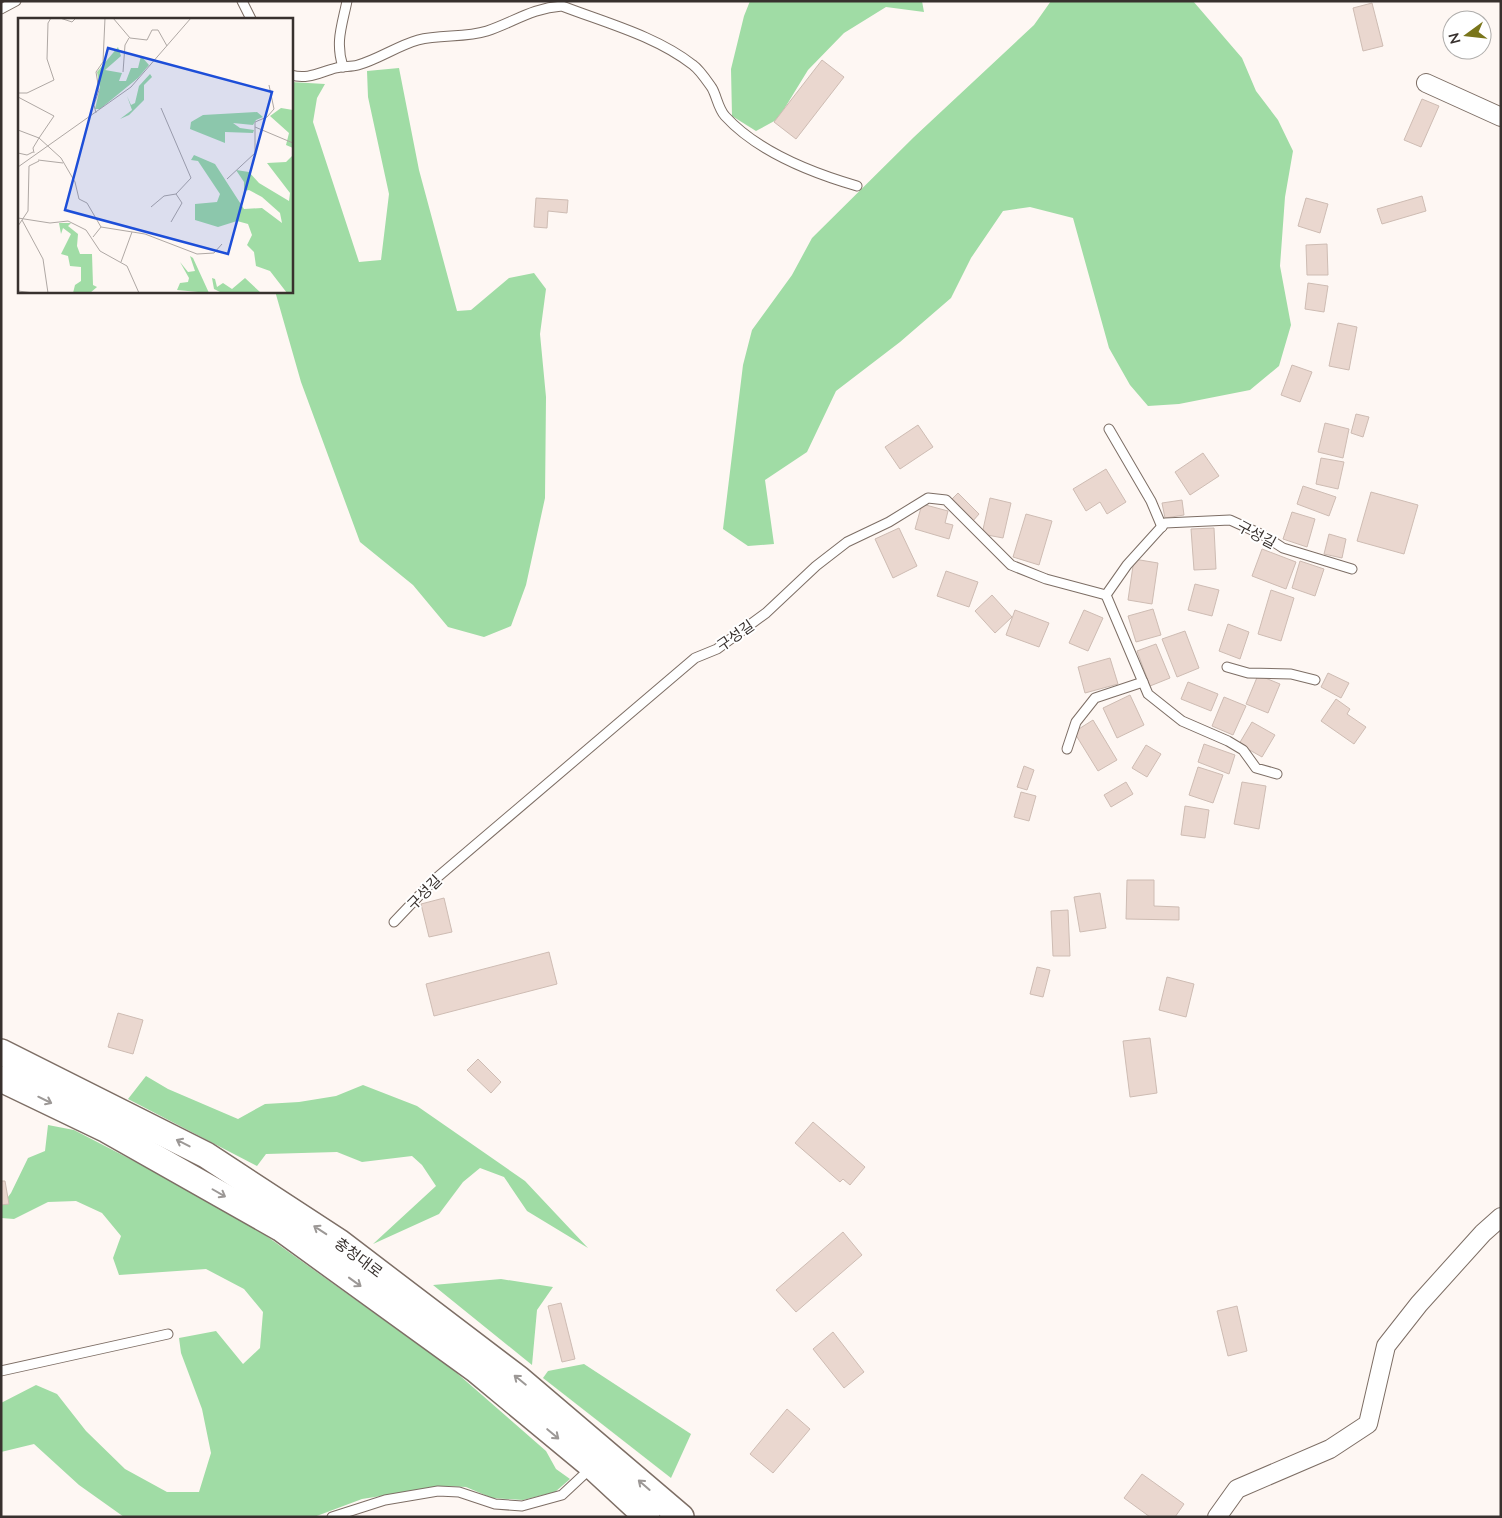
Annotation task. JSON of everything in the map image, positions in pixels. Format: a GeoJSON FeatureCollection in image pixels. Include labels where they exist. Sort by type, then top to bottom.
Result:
{"type":"FeatureCollection","features":[{"type":"Feature","properties":{"kind":"main road","name":"충청대로"},"geometry":{"type":"LineString","coordinates":[[1,1052],[206,1155],[339,1242],[519,1379],[681,1517]]}},
{"type":"Feature","properties":{"kind":"main road","name":"충청대로"},"geometry":{"type":"LineString","coordinates":[[1,1079],[107,1130],[280,1228],[476,1370],[592,1467],[647,1517]]}},
{"type":"Feature","properties":{"kind":"street"},"geometry":{"type":"LineString","coordinates":[[1426,83],[1501,116]]}},
{"type":"Feature","properties":{"kind":"street"},"geometry":{"type":"LineString","coordinates":[[1217,1517],[1237,1489],[1330,1449],[1368,1424],[1386,1346],[1419,1304],[1483,1233],[1501,1217]]}},
{"type":"Feature","properties":{"kind":"lane"},"geometry":{"type":"LineString","coordinates":[[1,10],[16,1]]}},
{"type":"Feature","properties":{"kind":"lane"},"geometry":{"type":"LineString","coordinates":[[242,1],[250,18]]}},
{"type":"Feature","properties":{"kind":"lane"},"geometry":{"type":"LineString","coordinates":[[344,67],[339,52],[339,37],[348,1]]}},
{"type":"Feature","properties":{"kind":"lane"},"geometry":{"type":"LineString","coordinates":[[292,75],[313,76],[358,65],[417,40],[434,36],[484,32],[525,13],[547,7],[562,6],[673,50],[695,67],[712,88],[722,114],[733,124],[767,148],[806,169],[857,186]]}},
{"type":"Feature","properties":{"kind":"lane"},"geometry":{"type":"LineString","coordinates":[[1108,429],[1151,501],[1162,527],[1127,565],[1106,595],[1148,694],[1182,721],[1228,741],[1243,750],[1256,768],[1276,774]]}},
{"type":"Feature","properties":{"kind":"lane","name":"구성길"},"geometry":{"type":"LineString","coordinates":[[394,922],[433,881],[695,658],[717,649],[766,612],[816,566],[848,542],[889,522],[928,498],[946,500],[1011,565],[1046,579],[1106,595]]}},
{"type":"Feature","properties":{"kind":"lane","name":"구성길"},"geometry":{"type":"LineString","coordinates":[[1162,527],[1165,523],[1230,520],[1263,535],[1283,548],[1352,569]]}},
{"type":"Feature","properties":{"kind":"lane"},"geometry":{"type":"LineString","coordinates":[[1227,667],[1248,673],[1292,674],[1315,680]]}},
{"type":"Feature","properties":{"kind":"lane"},"geometry":{"type":"LineString","coordinates":[[1067,749],[1076,722],[1095,698],[1143,682]]}},
{"type":"Feature","properties":{"kind":"lane"},"geometry":{"type":"LineString","coordinates":[[1,1371],[168,1334]]}},
{"type":"Feature","properties":{"kind":"lane"},"geometry":{"type":"LineString","coordinates":[[332,1517],[385,1500],[438,1492],[459,1492],[495,1504],[522,1506],[562,1495],[592,1467]]}},
{"type":"Feature","properties":{"kind":"green space"},"geometry":{"type":"Polygon","coordinates":[[[750,1],[922,1],[924,12],[886,7],[844,33],[808,70],[778,119],[756,131],[732,116],[731,69],[744,16],[750,1]]]}},
{"type":"Feature","properties":{"kind":"green space"},"geometry":{"type":"Polygon","coordinates":[[[1051,1],[1193,1],[1242,58],[1256,91],[1278,120],[1293,151],[1285,197],[1280,266],[1291,325],[1279,366],[1250,390],[1179,404],[1148,406],[1130,385],[1109,348],[1073,218],[1030,207],[1003,211],[971,258],[951,298],[900,342],[836,391],[807,452],[765,480],[774,544],[748,546],[723,529],[743,365],[752,330],[792,275],[812,238],[914,137],[1034,25],[1051,1]]]}},
{"type":"Feature","properties":{"kind":"green space"},"geometry":{"type":"Polygon","coordinates":[[[399,68],[419,170],[457,311],[471,310],[509,278],[534,273],[546,289],[540,334],[546,397],[545,498],[526,585],[511,626],[484,637],[448,627],[413,585],[360,542],[301,382],[275,292],[292,292],[292,82],[325,84],[317,98],[313,122],[359,262],[381,260],[389,194],[368,97],[367,71],[399,68]]]}},
{"type":"Feature","properties":{"kind":"green space"},"geometry":{"type":"Polygon","coordinates":[[[146,1076],[168,1089],[238,1119],[265,1104],[299,1102],[336,1096],[363,1085],[417,1106],[525,1181],[588,1248],[527,1211],[504,1177],[480,1168],[463,1182],[439,1214],[373,1244],[436,1186],[422,1165],[412,1156],[362,1162],[337,1152],[266,1154],[257,1166],[128,1099],[146,1076]]]}},
{"type":"Feature","properties":{"kind":"green space"},"geometry":{"type":"Polygon","coordinates":[[[48,1125],[74,1130],[188,1189],[265,1235],[451,1368],[546,1451],[556,1469],[570,1479],[555,1492],[523,1500],[492,1498],[466,1487],[445,1486],[362,1499],[314,1517],[124,1517],[79,1485],[34,1444],[1,1452],[1,1403],[36,1385],[57,1394],[86,1431],[125,1469],[167,1492],[199,1492],[211,1453],[202,1409],[181,1353],[179,1338],[216,1331],[243,1364],[260,1348],[263,1312],[244,1289],[206,1269],[119,1275],[113,1258],[121,1236],[102,1213],[76,1201],[48,1202],[14,1219],[1,1218],[1,1206],[11,1193],[28,1158],[45,1151],[48,1125]]]}},
{"type":"Feature","properties":{"kind":"green space"},"geometry":{"type":"Polygon","coordinates":[[[501,1279],[553,1287],[537,1310],[532,1365],[433,1285],[501,1279]]]}},
{"type":"Feature","properties":{"kind":"green space"},"geometry":{"type":"Polygon","coordinates":[[[584,1364],[691,1434],[671,1478],[543,1378],[548,1371],[584,1364]]]}},
{"type":"Feature","properties":{"kind":"building"},"geometry":{"type":"Polygon","coordinates":[[[1372,3],[1383,46],[1363,51],[1353,8],[1372,3]]]}},
{"type":"Feature","properties":{"kind":"building"},"geometry":{"type":"Polygon","coordinates":[[[822,60],[844,77],[796,139],[774,122],[822,60]]]}},
{"type":"Feature","properties":{"kind":"building"},"geometry":{"type":"Polygon","coordinates":[[[1422,99],[1439,106],[1421,147],[1404,140],[1422,99]]]}},
{"type":"Feature","properties":{"kind":"building"},"geometry":{"type":"Polygon","coordinates":[[[1422,196],[1426,211],[1382,224],[1377,209],[1422,196]]]}},
{"type":"Feature","properties":{"kind":"building"},"geometry":{"type":"Polygon","coordinates":[[[536,198],[568,200],[567,213],[548,211],[547,228],[534,227],[536,198]]]}},
{"type":"Feature","properties":{"kind":"building"},"geometry":{"type":"Polygon","coordinates":[[[1306,198],[1328,204],[1320,233],[1298,226],[1306,198]]]}},
{"type":"Feature","properties":{"kind":"building"},"geometry":{"type":"Polygon","coordinates":[[[1327,244],[1328,275],[1307,275],[1306,245],[1327,244]]]}},
{"type":"Feature","properties":{"kind":"building"},"geometry":{"type":"Polygon","coordinates":[[[1308,283],[1328,286],[1324,312],[1305,309],[1308,283]]]}},
{"type":"Feature","properties":{"kind":"building"},"geometry":{"type":"Polygon","coordinates":[[[1338,323],[1357,327],[1349,370],[1329,366],[1338,323]]]}},
{"type":"Feature","properties":{"kind":"building"},"geometry":{"type":"Polygon","coordinates":[[[1292,365],[1312,372],[1300,402],[1281,395],[1292,365]]]}},
{"type":"Feature","properties":{"kind":"building"},"geometry":{"type":"Polygon","coordinates":[[[1356,414],[1369,417],[1363,437],[1351,433],[1356,414]]]}},
{"type":"Feature","properties":{"kind":"building"},"geometry":{"type":"Polygon","coordinates":[[[1325,423],[1349,429],[1343,458],[1318,452],[1325,423]]]}},
{"type":"Feature","properties":{"kind":"building"},"geometry":{"type":"Polygon","coordinates":[[[918,425],[933,447],[900,469],[885,447],[918,425]]]}},
{"type":"Feature","properties":{"kind":"building"},"geometry":{"type":"Polygon","coordinates":[[[1203,453],[1219,476],[1190,495],[1175,472],[1203,453]]]}},
{"type":"Feature","properties":{"kind":"building"},"geometry":{"type":"Polygon","coordinates":[[[1321,458],[1344,462],[1338,489],[1316,484],[1321,458]]]}},
{"type":"Feature","properties":{"kind":"building"},"geometry":{"type":"Polygon","coordinates":[[[1106,469],[1126,502],[1107,514],[1100,502],[1086,511],[1073,489],[1106,469]]]}},
{"type":"Feature","properties":{"kind":"building"},"geometry":{"type":"Polygon","coordinates":[[[1303,486],[1336,497],[1329,516],[1297,504],[1303,486]]]}},
{"type":"Feature","properties":{"kind":"building"},"geometry":{"type":"Polygon","coordinates":[[[1371,492],[1418,505],[1404,554],[1357,541],[1371,492]]]}},
{"type":"Feature","properties":{"kind":"building"},"geometry":{"type":"Polygon","coordinates":[[[958,493],[979,514],[972,522],[951,500],[958,493]]]}},
{"type":"Feature","properties":{"kind":"building"},"geometry":{"type":"Polygon","coordinates":[[[990,498],[1011,503],[1003,538],[982,534],[990,498]]]}},
{"type":"Feature","properties":{"kind":"building"},"geometry":{"type":"Polygon","coordinates":[[[1182,500],[1184,515],[1165,518],[1162,503],[1182,500]]]}},
{"type":"Feature","properties":{"kind":"building"},"geometry":{"type":"Polygon","coordinates":[[[922,504],[948,511],[945,523],[953,525],[949,539],[915,529],[922,504]]]}},
{"type":"Feature","properties":{"kind":"building"},"geometry":{"type":"Polygon","coordinates":[[[1292,512],[1315,519],[1307,547],[1283,539],[1292,512]]]}},
{"type":"Feature","properties":{"kind":"building"},"geometry":{"type":"Polygon","coordinates":[[[1026,514],[1052,521],[1039,565],[1013,557],[1026,514]]]}},
{"type":"Feature","properties":{"kind":"building"},"geometry":{"type":"Polygon","coordinates":[[[899,528],[917,566],[893,578],[875,539],[899,528]]]}},
{"type":"Feature","properties":{"kind":"building"},"geometry":{"type":"Polygon","coordinates":[[[1214,528],[1216,569],[1194,570],[1191,529],[1214,528]]]}},
{"type":"Feature","properties":{"kind":"building"},"geometry":{"type":"Polygon","coordinates":[[[1329,534],[1346,539],[1342,558],[1324,554],[1329,534]]]}},
{"type":"Feature","properties":{"kind":"building"},"geometry":{"type":"Polygon","coordinates":[[[1262,549],[1296,562],[1286,589],[1252,576],[1262,549]]]}},
{"type":"Feature","properties":{"kind":"building"},"geometry":{"type":"Polygon","coordinates":[[[1134,559],[1158,563],[1152,604],[1128,600],[1134,559]]]}},
{"type":"Feature","properties":{"kind":"building"},"geometry":{"type":"Polygon","coordinates":[[[1300,561],[1324,569],[1315,596],[1292,588],[1300,561]]]}},
{"type":"Feature","properties":{"kind":"building"},"geometry":{"type":"Polygon","coordinates":[[[946,571],[978,582],[969,607],[937,596],[946,571]]]}},
{"type":"Feature","properties":{"kind":"building"},"geometry":{"type":"Polygon","coordinates":[[[1195,584],[1219,590],[1212,616],[1188,610],[1195,584]]]}},
{"type":"Feature","properties":{"kind":"building"},"geometry":{"type":"Polygon","coordinates":[[[1271,590],[1294,598],[1281,641],[1258,634],[1271,590]]]}},
{"type":"Feature","properties":{"kind":"building"},"geometry":{"type":"Polygon","coordinates":[[[992,595],[1012,617],[995,633],[975,611],[992,595]]]}},
{"type":"Feature","properties":{"kind":"building"},"geometry":{"type":"Polygon","coordinates":[[[1153,609],[1161,635],[1136,642],[1128,616],[1153,609]]]}},
{"type":"Feature","properties":{"kind":"building"},"geometry":{"type":"Polygon","coordinates":[[[1015,610],[1049,623],[1039,647],[1006,635],[1015,610]]]}},
{"type":"Feature","properties":{"kind":"building"},"geometry":{"type":"Polygon","coordinates":[[[1084,610],[1103,618],[1088,651],[1069,643],[1084,610]]]}},
{"type":"Feature","properties":{"kind":"building"},"geometry":{"type":"Polygon","coordinates":[[[1228,624],[1249,632],[1240,659],[1219,651],[1228,624]]]}},
{"type":"Feature","properties":{"kind":"building"},"geometry":{"type":"Polygon","coordinates":[[[1185,631],[1199,668],[1177,677],[1162,639],[1185,631]]]}},
{"type":"Feature","properties":{"kind":"building"},"geometry":{"type":"Polygon","coordinates":[[[1156,644],[1170,678],[1150,686],[1137,651],[1156,644]]]}},
{"type":"Feature","properties":{"kind":"building"},"geometry":{"type":"Polygon","coordinates":[[[1110,658],[1118,684],[1085,693],[1078,667],[1110,658]]]}},
{"type":"Feature","properties":{"kind":"building"},"geometry":{"type":"Polygon","coordinates":[[[1328,673],[1349,683],[1341,698],[1321,687],[1328,673]]]}},
{"type":"Feature","properties":{"kind":"building"},"geometry":{"type":"Polygon","coordinates":[[[1258,675],[1280,684],[1268,713],[1246,704],[1258,675]]]}},
{"type":"Feature","properties":{"kind":"building"},"geometry":{"type":"Polygon","coordinates":[[[1188,682],[1218,694],[1211,711],[1181,699],[1188,682]]]}},
{"type":"Feature","properties":{"kind":"building"},"geometry":{"type":"Polygon","coordinates":[[[1130,695],[1144,725],[1117,738],[1103,708],[1130,695]]]}},
{"type":"Feature","properties":{"kind":"building"},"geometry":{"type":"Polygon","coordinates":[[[1224,697],[1246,706],[1233,735],[1212,726],[1224,697]]]}},
{"type":"Feature","properties":{"kind":"building"},"geometry":{"type":"Polygon","coordinates":[[[1336,699],[1350,709],[1347,714],[1366,727],[1354,744],[1321,721],[1336,699]]]}},
{"type":"Feature","properties":{"kind":"building"},"geometry":{"type":"Polygon","coordinates":[[[1093,720],[1117,760],[1098,771],[1074,732],[1093,720]]]}},
{"type":"Feature","properties":{"kind":"building"},"geometry":{"type":"Polygon","coordinates":[[[1252,722],[1275,735],[1262,757],[1239,744],[1252,722]]]}},
{"type":"Feature","properties":{"kind":"building"},"geometry":{"type":"Polygon","coordinates":[[[1204,744],[1235,755],[1229,774],[1198,762],[1204,744]]]}},
{"type":"Feature","properties":{"kind":"building"},"geometry":{"type":"Polygon","coordinates":[[[1146,745],[1161,754],[1147,777],[1132,768],[1146,745]]]}},
{"type":"Feature","properties":{"kind":"building"},"geometry":{"type":"Polygon","coordinates":[[[1024,766],[1034,770],[1027,790],[1017,787],[1024,766]]]}},
{"type":"Feature","properties":{"kind":"building"},"geometry":{"type":"Polygon","coordinates":[[[1198,767],[1223,775],[1213,803],[1189,795],[1198,767]]]}},
{"type":"Feature","properties":{"kind":"building"},"geometry":{"type":"Polygon","coordinates":[[[1126,782],[1133,794],[1111,807],[1104,795],[1126,782]]]}},
{"type":"Feature","properties":{"kind":"building"},"geometry":{"type":"Polygon","coordinates":[[[1242,782],[1266,786],[1259,829],[1234,824],[1242,782]]]}},
{"type":"Feature","properties":{"kind":"building"},"geometry":{"type":"Polygon","coordinates":[[[1021,792],[1036,796],[1029,821],[1014,817],[1021,792]]]}},
{"type":"Feature","properties":{"kind":"building"},"geometry":{"type":"Polygon","coordinates":[[[1185,806],[1209,810],[1205,838],[1181,835],[1185,806]]]}},
{"type":"Feature","properties":{"kind":"building"},"geometry":{"type":"Polygon","coordinates":[[[1127,880],[1154,880],[1154,906],[1179,907],[1179,920],[1126,919],[1127,880]]]}},
{"type":"Feature","properties":{"kind":"building"},"geometry":{"type":"Polygon","coordinates":[[[1100,893],[1106,928],[1080,932],[1074,897],[1100,893]]]}},
{"type":"Feature","properties":{"kind":"building"},"geometry":{"type":"Polygon","coordinates":[[[444,898],[452,932],[429,937],[421,904],[444,898]]]}},
{"type":"Feature","properties":{"kind":"building"},"geometry":{"type":"Polygon","coordinates":[[[1068,910],[1070,956],[1053,956],[1051,911],[1068,910]]]}},
{"type":"Feature","properties":{"kind":"building"},"geometry":{"type":"Polygon","coordinates":[[[549,952],[557,984],[434,1016],[426,984],[549,952]]]}},
{"type":"Feature","properties":{"kind":"building"},"geometry":{"type":"Polygon","coordinates":[[[1037,967],[1050,970],[1043,997],[1030,994],[1037,967]]]}},
{"type":"Feature","properties":{"kind":"building"},"geometry":{"type":"Polygon","coordinates":[[[1167,977],[1194,984],[1186,1017],[1159,1010],[1167,977]]]}},
{"type":"Feature","properties":{"kind":"building"},"geometry":{"type":"Polygon","coordinates":[[[118,1013],[143,1020],[133,1054],[108,1047],[118,1013]]]}},
{"type":"Feature","properties":{"kind":"building"},"geometry":{"type":"Polygon","coordinates":[[[1150,1038],[1157,1093],[1130,1097],[1123,1041],[1150,1038]]]}},
{"type":"Feature","properties":{"kind":"building"},"geometry":{"type":"Polygon","coordinates":[[[478,1059],[501,1082],[491,1093],[467,1070],[478,1059]]]}},
{"type":"Feature","properties":{"kind":"building"},"geometry":{"type":"Polygon","coordinates":[[[813,1122],[865,1167],[850,1185],[843,1179],[840,1182],[795,1143],[813,1122]]]}},
{"type":"Feature","properties":{"kind":"building"},"geometry":{"type":"Polygon","coordinates":[[[1,1181],[5,1181],[9,1204],[1,1205],[1,1181]]]}},
{"type":"Feature","properties":{"kind":"building"},"geometry":{"type":"Polygon","coordinates":[[[843,1232],[862,1255],[796,1312],[776,1290],[843,1232]]]}},
{"type":"Feature","properties":{"kind":"building"},"geometry":{"type":"Polygon","coordinates":[[[561,1303],[575,1359],[562,1362],[548,1306],[561,1303]]]}},
{"type":"Feature","properties":{"kind":"building"},"geometry":{"type":"Polygon","coordinates":[[[1237,1306],[1247,1351],[1228,1356],[1217,1311],[1237,1306]]]}},
{"type":"Feature","properties":{"kind":"building"},"geometry":{"type":"Polygon","coordinates":[[[833,1332],[864,1372],[844,1388],[813,1349],[833,1332]]]}},
{"type":"Feature","properties":{"kind":"building"},"geometry":{"type":"Polygon","coordinates":[[[787,1409],[810,1429],[773,1473],[750,1454],[787,1409]]]}},
{"type":"Feature","properties":{"kind":"building"},"geometry":{"type":"Polygon","coordinates":[[[1142,1474],[1184,1504],[1175,1517],[1150,1517],[1124,1498],[1142,1474]]]}}]}
